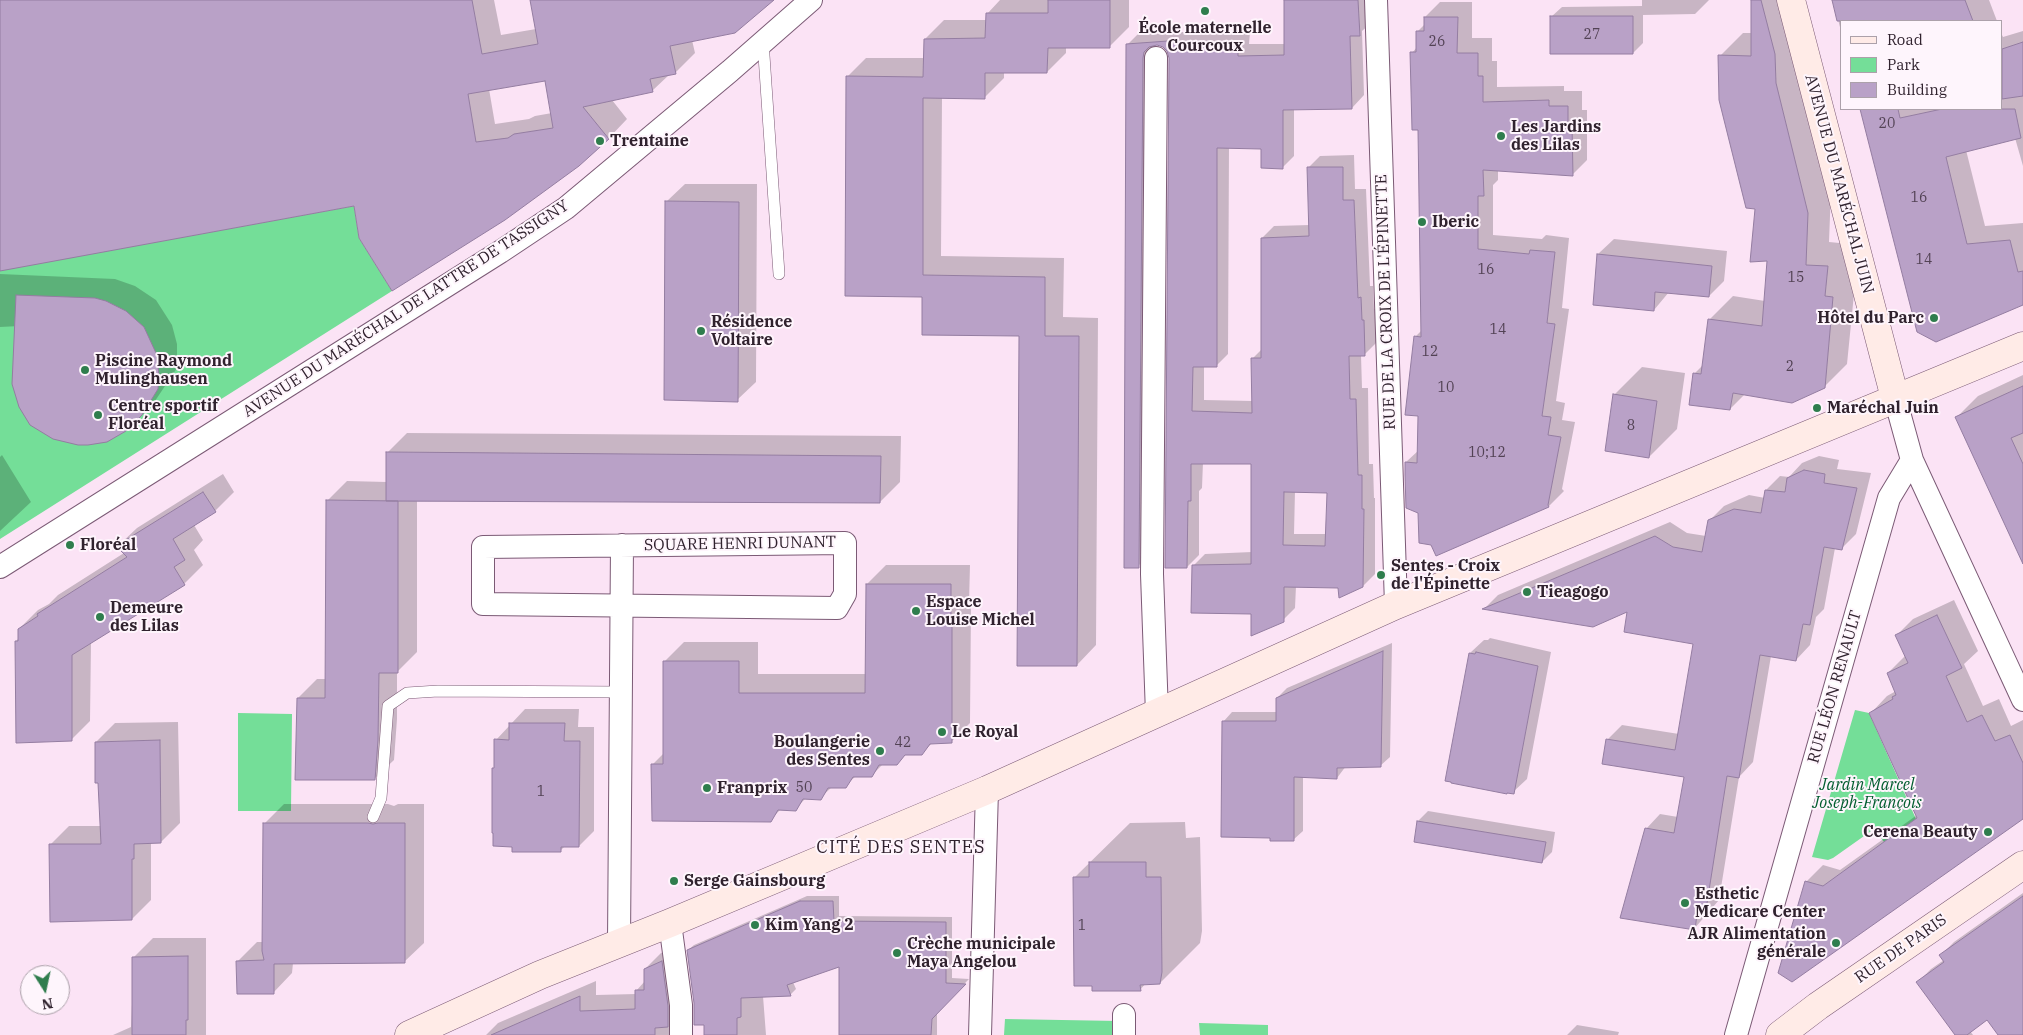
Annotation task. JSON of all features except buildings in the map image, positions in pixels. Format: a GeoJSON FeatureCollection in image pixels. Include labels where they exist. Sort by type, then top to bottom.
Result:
{"type":"FeatureCollection","features":[{"type":"Feature","properties":{"kind":"street","name":"AVENUE DU MARÉCHAL DE LATTRE DE TASSIGNY"},"geometry":{"type":"LineString","coordinates":[[0,567],[476,268],[566,208],[730,71],[763,40],[811,0]]}},
{"type":"Feature","properties":{"kind":"street","name":"RUE DE LA CROIX DE L'ÉPINETTE"},"geometry":{"type":"LineString","coordinates":[[1376,0],[1396,605]]}},
{"type":"Feature","properties":{"kind":"street","name":"AVENUE DU MARÉCHAL JUIN"},"geometry":{"type":"LineString","coordinates":[[1791,0],[1895,398]]}},
{"type":"Feature","properties":{"kind":"street"},"geometry":{"type":"LineString","coordinates":[[1156,58],[1152,574],[1157,714]]}},
{"type":"Feature","properties":{"kind":"street"},"geometry":{"type":"LineString","coordinates":[[408,1035],[500,992],[987,790],[1396,605],[2023,346]]}},
{"type":"Feature","properties":{"kind":"street"},"geometry":{"type":"LineString","coordinates":[[1895,398],[1912,460],[2023,700]]}},
{"type":"Feature","properties":{"kind":"street","name":"RUE LÉON RENAULT"},"geometry":{"type":"LineString","coordinates":[[1736,1035],[1889,498],[1912,460]]}},
{"type":"Feature","properties":{"kind":"street","name":"SQUARE HENRI DUNANT"},"geometry":{"type":"LineString","coordinates":[[845,543],[845,594],[837,608],[483,604],[483,547],[622,545],[845,543]]}},
{"type":"Feature","properties":{"kind":"street","name":"SQUARE HENRI DUNANT"},"geometry":{"type":"LineString","coordinates":[[620,942],[622,545]]}},
{"type":"Feature","properties":{"kind":"street"},"geometry":{"type":"LineString","coordinates":[[980,1035],[987,790]]}},
{"type":"Feature","properties":{"kind":"street","name":"RUE DE PARIS"},"geometry":{"type":"LineString","coordinates":[[1780,1035],[2023,864]]}},
{"type":"Feature","properties":{"kind":"street"},"geometry":{"type":"LineString","coordinates":[[670,923],[681,1005],[681,1035]]}},
{"type":"Feature","properties":{"kind":"lane"},"geometry":{"type":"LineString","coordinates":[[763,40],[779,274]]}},
{"type":"Feature","properties":{"kind":"lane"},"geometry":{"type":"LineString","coordinates":[[373,817],[381,798],[388,706],[407,693],[438,691],[622,692]]}},
{"type":"Feature","properties":{"kind":"green space","name":"Centre sportif Floréal"},"geometry":{"type":"Polygon","coordinates":[[[354,206],[359,238],[392,291],[0,539],[0,270],[354,206]]]}},
{"type":"Feature","properties":{"kind":"green space","name":"Jardin Marcel Joseph-François"},"geometry":{"type":"Polygon","coordinates":[[[1855,710],[1869,713],[1916,819],[1884,842],[1874,829],[1833,858],[1828,860],[1812,857],[1855,710]]]}},
{"type":"Feature","properties":{"kind":"green space"},"geometry":{"type":"Polygon","coordinates":[[[238,713],[292,714],[291,811],[238,811],[238,713]]]}},
{"type":"Feature","properties":{"kind":"green space"},"geometry":{"type":"Polygon","coordinates":[[[1005,1019],[1118,1021],[1118,1035],[1004,1035],[1005,1019]]]}},
{"type":"Feature","properties":{"kind":"green space"},"geometry":{"type":"Polygon","coordinates":[[[1199,1023],[1268,1025],[1268,1035],[1200,1035],[1199,1023]]]}},
{"type":"Feature","properties":{"kind":"place","name":"École maternelle Courcoux"},"geometry":{"type":"Point","coordinates":[1205,11]}},
{"type":"Feature","properties":{"kind":"place","name":"Les Jardins des Lilas"},"geometry":{"type":"Point","coordinates":[1501,136]}},
{"type":"Feature","properties":{"kind":"place","name":"Trentaine"},"geometry":{"type":"Point","coordinates":[600,141]}},
{"type":"Feature","properties":{"kind":"place","name":"Iberic"},"geometry":{"type":"Point","coordinates":[1422,222]}},
{"type":"Feature","properties":{"kind":"place","name":"Hôtel du Parc"},"geometry":{"type":"Point","coordinates":[1934,318]}},
{"type":"Feature","properties":{"kind":"place","name":"Résidence Voltaire"},"geometry":{"type":"Point","coordinates":[701,331]}},
{"type":"Feature","properties":{"kind":"place","name":"Piscine Raymond Mulinghausen"},"geometry":{"type":"Point","coordinates":[85,370]}},
{"type":"Feature","properties":{"kind":"place","name":"Maréchal Juin"},"geometry":{"type":"Point","coordinates":[1817,408]}},
{"type":"Feature","properties":{"kind":"place","name":"Centre sportif Floréal"},"geometry":{"type":"Point","coordinates":[98,415]}},
{"type":"Feature","properties":{"kind":"place","name":"Floréal"},"geometry":{"type":"Point","coordinates":[70,545]}},
{"type":"Feature","properties":{"kind":"place","name":"Sentes - Croix de l'Épinette"},"geometry":{"type":"Point","coordinates":[1381,575]}},
{"type":"Feature","properties":{"kind":"place","name":"Tieagogo"},"geometry":{"type":"Point","coordinates":[1527,592]}},
{"type":"Feature","properties":{"kind":"place","name":"Espace Louise Michel"},"geometry":{"type":"Point","coordinates":[916,611]}},
{"type":"Feature","properties":{"kind":"place","name":"Demeure des Lilas"},"geometry":{"type":"Point","coordinates":[100,617]}},
{"type":"Feature","properties":{"kind":"place","name":"Le Royal"},"geometry":{"type":"Point","coordinates":[942,732]}},
{"type":"Feature","properties":{"kind":"place","name":"Boulangerie des Sentes"},"geometry":{"type":"Point","coordinates":[880,751]}},
{"type":"Feature","properties":{"kind":"place","name":"Franprix"},"geometry":{"type":"Point","coordinates":[707,788]}},
{"type":"Feature","properties":{"kind":"place","name":"Cerena Beauty"},"geometry":{"type":"Point","coordinates":[1988,832]}},
{"type":"Feature","properties":{"kind":"place","name":"Serge Gainsbourg"},"geometry":{"type":"Point","coordinates":[674,881]}},
{"type":"Feature","properties":{"kind":"place","name":"Esthetic Medicare Center"},"geometry":{"type":"Point","coordinates":[1685,903]}},
{"type":"Feature","properties":{"kind":"place","name":"Kim Yang 2"},"geometry":{"type":"Point","coordinates":[755,925]}},
{"type":"Feature","properties":{"kind":"place","name":"AJR Alimentation générale"},"geometry":{"type":"Point","coordinates":[1836,943]}},
{"type":"Feature","properties":{"kind":"place","name":"Crèche municipale Maya Angelou"},"geometry":{"type":"Point","coordinates":[897,953]}},
{"type":"Feature","properties":{"kind":"district","name":"CITÉ DES SENTES"},"geometry":{"type":"Point","coordinates":[901,848]}}]}
